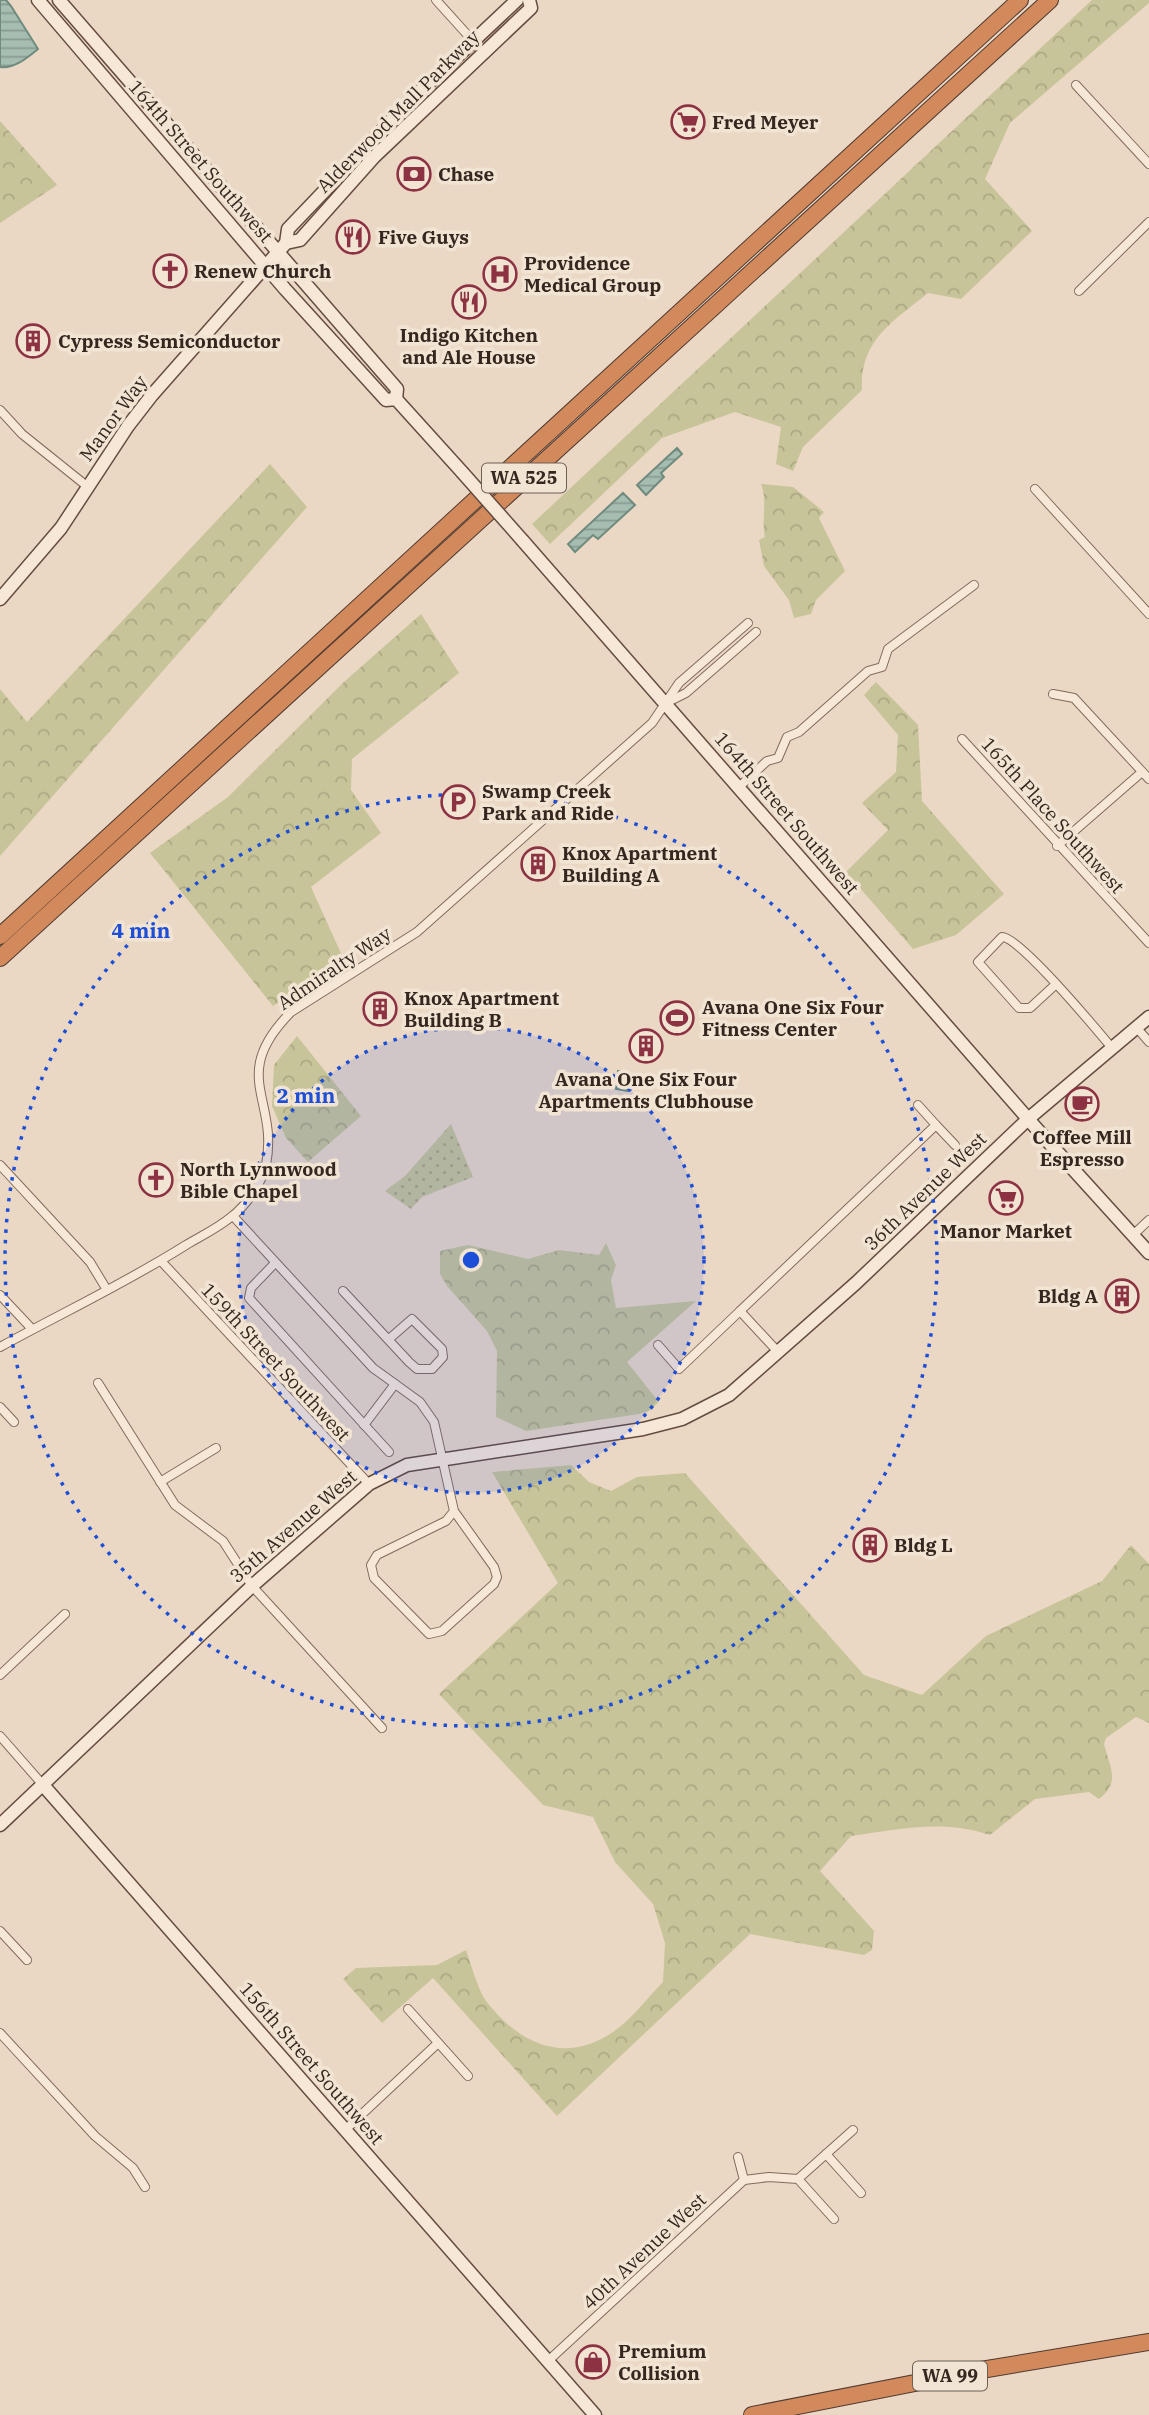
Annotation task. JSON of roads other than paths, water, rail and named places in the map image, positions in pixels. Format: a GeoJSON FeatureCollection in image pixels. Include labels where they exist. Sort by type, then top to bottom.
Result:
{"type":"FeatureCollection","features":[{"type":"Feature","properties":{"kind":"highway","name":"WA 525"},"geometry":{"type":"LineString","coordinates":[[0,936],[1019,0]]}},
{"type":"Feature","properties":{"kind":"highway","name":"WA 525"},"geometry":{"type":"LineString","coordinates":[[0,958],[1050,0]]}},
{"type":"Feature","properties":{"kind":"highway","name":"WA 99"},"geometry":{"type":"LineString","coordinates":[[752,2415],[1006,2365],[1149,2342]]}},
{"type":"Feature","properties":{"kind":"main road","name":"164th Street Southwest"},"geometry":{"type":"LineString","coordinates":[[38,0],[265,266],[386,400],[396,399]]}},
{"type":"Feature","properties":{"kind":"main road","name":"164th Street Southwest"},"geometry":{"type":"LineString","coordinates":[[59,0],[397,389],[396,399],[1028,1119],[1149,1253]]}},
{"type":"Feature","properties":{"kind":"main road","name":"Alderwood Mall Parkway"},"geometry":{"type":"LineString","coordinates":[[265,266],[286,243],[288,229],[356,156],[517,0]]}},
{"type":"Feature","properties":{"kind":"main road","name":"Alderwood Mall Parkway"},"geometry":{"type":"LineString","coordinates":[[286,243],[300,240],[374,157],[531,8],[529,0]]}},
{"type":"Feature","properties":{"kind":"main road","name":"Manor Way"},"geometry":{"type":"LineString","coordinates":[[0,599],[61,528],[152,395],[265,266]]}},
{"type":"Feature","properties":{"kind":"main road","name":"36th Avenue West"},"geometry":{"type":"LineString","coordinates":[[729,1395],[779,1353],[1028,1119],[1149,1017]]}},
{"type":"Feature","properties":{"kind":"main road","name":"35th Avenue West"},"geometry":{"type":"LineString","coordinates":[[0,1825],[253,1587],[369,1484],[407,1465],[643,1429],[682,1419],[729,1395]]}},
{"type":"Feature","properties":{"kind":"main road","name":"156th Street Southwest"},"geometry":{"type":"LineString","coordinates":[[43,1785],[595,2415]]}},
{"type":"Feature","properties":{"kind":"street"},"geometry":{"type":"LineString","coordinates":[[436,0],[473,41]]}},
{"type":"Feature","properties":{"kind":"street"},"geometry":{"type":"LineString","coordinates":[[1076,85],[1149,164]]}},
{"type":"Feature","properties":{"kind":"street"},"geometry":{"type":"LineString","coordinates":[[1079,291],[1149,222]]}},
{"type":"Feature","properties":{"kind":"street"},"geometry":{"type":"LineString","coordinates":[[0,410],[22,435],[88,486]]}},
{"type":"Feature","properties":{"kind":"street"},"geometry":{"type":"LineString","coordinates":[[1035,489],[1149,614]]}},
{"type":"Feature","properties":{"kind":"street"},"geometry":{"type":"LineString","coordinates":[[739,787],[767,761],[778,758],[787,737],[799,732],[868,671],[882,667],[888,649],[974,585]]}},
{"type":"Feature","properties":{"kind":"street"},"geometry":{"type":"LineString","coordinates":[[666,704],[679,683],[748,623]]}},
{"type":"Feature","properties":{"kind":"street"},"geometry":{"type":"LineString","coordinates":[[666,704],[686,693],[756,632]]}},
{"type":"Feature","properties":{"kind":"street"},"geometry":{"type":"LineString","coordinates":[[1053,694],[1074,698],[1149,779]]}},
{"type":"Feature","properties":{"kind":"street","name":"Admiralty Way"},"geometry":{"type":"LineString","coordinates":[[0,1347],[161,1261],[233,1216],[254,1192],[266,1167],[268,1137],[258,1083],[260,1058],[267,1040],[279,1024],[292,1012],[417,932],[561,801],[652,723],[666,704]]}},
{"type":"Feature","properties":{"kind":"street","name":"165th Place Southwest"},"geometry":{"type":"LineString","coordinates":[[962,739],[1057,846],[1149,943]]}},
{"type":"Feature","properties":{"kind":"street"},"geometry":{"type":"LineString","coordinates":[[1057,846],[1142,772]]}},
{"type":"Feature","properties":{"kind":"street"},"geometry":{"type":"LineString","coordinates":[[1055,985],[1030,1007],[1019,1008],[978,962],[1002,937],[1007,936],[1055,985],[1112,1048]]}},
{"type":"Feature","properties":{"kind":"street"},"geometry":{"type":"LineString","coordinates":[[1136,1027],[1149,1042]]}},
{"type":"Feature","properties":{"kind":"street"},"geometry":{"type":"LineString","coordinates":[[918,1105],[956,1145]]}},
{"type":"Feature","properties":{"kind":"street"},"geometry":{"type":"LineString","coordinates":[[657,1346],[679,1369],[936,1125]]}},
{"type":"Feature","properties":{"kind":"street"},"geometry":{"type":"LineString","coordinates":[[0,1165],[90,1262],[107,1290]]}},
{"type":"Feature","properties":{"kind":"street"},"geometry":{"type":"LineString","coordinates":[[233,1216],[373,1368],[420,1402],[434,1422],[454,1511],[494,1567],[497,1577],[494,1584],[442,1631],[429,1634],[374,1578],[371,1565],[377,1555],[446,1521],[454,1511]]}},
{"type":"Feature","properties":{"kind":"street"},"geometry":{"type":"LineString","coordinates":[[1133,1235],[1149,1220]]}},
{"type":"Feature","properties":{"kind":"street","name":"159th Street Southwest"},"geometry":{"type":"LineString","coordinates":[[161,1261],[369,1484]]}},
{"type":"Feature","properties":{"kind":"street"},"geometry":{"type":"LineString","coordinates":[[275,1263],[251,1288],[249,1298],[389,1452]]}},
{"type":"Feature","properties":{"kind":"street"},"geometry":{"type":"LineString","coordinates":[[343,1291],[389,1339],[417,1368],[432,1369],[443,1357],[442,1349],[412,1319],[389,1339]]}},
{"type":"Feature","properties":{"kind":"street"},"geometry":{"type":"LineString","coordinates":[[0,1295],[32,1329]]}},
{"type":"Feature","properties":{"kind":"street"},"geometry":{"type":"LineString","coordinates":[[740,1311],[779,1353]]}},
{"type":"Feature","properties":{"kind":"street"},"geometry":{"type":"LineString","coordinates":[[98,1383],[175,1505],[223,1541],[253,1587],[382,1728]]}},
{"type":"Feature","properties":{"kind":"street"},"geometry":{"type":"LineString","coordinates":[[364,1425],[395,1384]]}},
{"type":"Feature","properties":{"kind":"street"},"geometry":{"type":"LineString","coordinates":[[0,1407],[14,1422]]}},
{"type":"Feature","properties":{"kind":"street"},"geometry":{"type":"LineString","coordinates":[[160,1482],[216,1448]]}},
{"type":"Feature","properties":{"kind":"street"},"geometry":{"type":"LineString","coordinates":[[0,1675],[65,1615]]}},
{"type":"Feature","properties":{"kind":"street","name":"156th Street Southwest"},"geometry":{"type":"LineString","coordinates":[[0,1736],[43,1785]]}},
{"type":"Feature","properties":{"kind":"street"},"geometry":{"type":"LineString","coordinates":[[0,1930],[27,1959]]}},
{"type":"Feature","properties":{"kind":"street"},"geometry":{"type":"LineString","coordinates":[[408,2010],[468,2076]]}},
{"type":"Feature","properties":{"kind":"street"},"geometry":{"type":"LineString","coordinates":[[0,2033],[95,2136],[133,2168],[145,2187]]}},
{"type":"Feature","properties":{"kind":"street"},"geometry":{"type":"LineString","coordinates":[[345,2130],[438,2043]]}},
{"type":"Feature","properties":{"kind":"street"},"geometry":{"type":"LineString","coordinates":[[798,2179],[853,2130]]}},
{"type":"Feature","properties":{"kind":"street"},"geometry":{"type":"LineString","coordinates":[[826,2154],[861,2193]]}},
{"type":"Feature","properties":{"kind":"street"},"geometry":{"type":"LineString","coordinates":[[738,2157],[744,2180],[769,2177],[798,2179],[834,2219]]}},
{"type":"Feature","properties":{"kind":"street","name":"40th Avenue West"},"geometry":{"type":"LineString","coordinates":[[548,2361],[744,2180]]}},
{"type":"Feature","properties":{"kind":"place","name":"Fred Meyer"},"geometry":{"type":"Point","coordinates":[688,122]}},
{"type":"Feature","properties":{"kind":"place","name":"Chase"},"geometry":{"type":"Point","coordinates":[414,174]}},
{"type":"Feature","properties":{"kind":"place","name":"Five Guys"},"geometry":{"type":"Point","coordinates":[353,237]}},
{"type":"Feature","properties":{"kind":"place","name":"Renew Church"},"geometry":{"type":"Point","coordinates":[170,271]}},
{"type":"Feature","properties":{"kind":"place","name":"Providence Medical Group"},"geometry":{"type":"Point","coordinates":[500,274]}},
{"type":"Feature","properties":{"kind":"place","name":"Indigo Kitchen and Ale House"},"geometry":{"type":"Point","coordinates":[469,302]}},
{"type":"Feature","properties":{"kind":"place","name":"Cypress Semiconductor"},"geometry":{"type":"Point","coordinates":[33,341]}},
{"type":"Feature","properties":{"kind":"place","name":"Swamp Creek Park and Ride"},"geometry":{"type":"Point","coordinates":[458,802]}},
{"type":"Feature","properties":{"kind":"place","name":"Knox Apartment Building A"},"geometry":{"type":"Point","coordinates":[538,864]}},
{"type":"Feature","properties":{"kind":"place","name":"Knox Apartment Building B"},"geometry":{"type":"Point","coordinates":[380,1009]}},
{"type":"Feature","properties":{"kind":"place","name":"Avana One Six Four Fitness Center"},"geometry":{"type":"Point","coordinates":[677,1018]}},
{"type":"Feature","properties":{"kind":"place","name":"Avana One Six Four Apartments Clubhouse"},"geometry":{"type":"Point","coordinates":[646,1046]}},
{"type":"Feature","properties":{"kind":"place","name":"Coffee Mill Espresso"},"geometry":{"type":"Point","coordinates":[1082,1104]}},
{"type":"Feature","properties":{"kind":"place","name":"North Lynnwood Bible Chapel"},"geometry":{"type":"Point","coordinates":[156,1180]}},
{"type":"Feature","properties":{"kind":"place","name":"Manor Market"},"geometry":{"type":"Point","coordinates":[1006,1198]}},
{"type":"Feature","properties":{"kind":"place","name":"Bldg A"},"geometry":{"type":"Point","coordinates":[1122,1296]}},
{"type":"Feature","properties":{"kind":"place","name":"Bldg L"},"geometry":{"type":"Point","coordinates":[870,1545]}},
{"type":"Feature","properties":{"kind":"place","name":"Premium Collision"},"geometry":{"type":"Point","coordinates":[593,2362]}}]}
